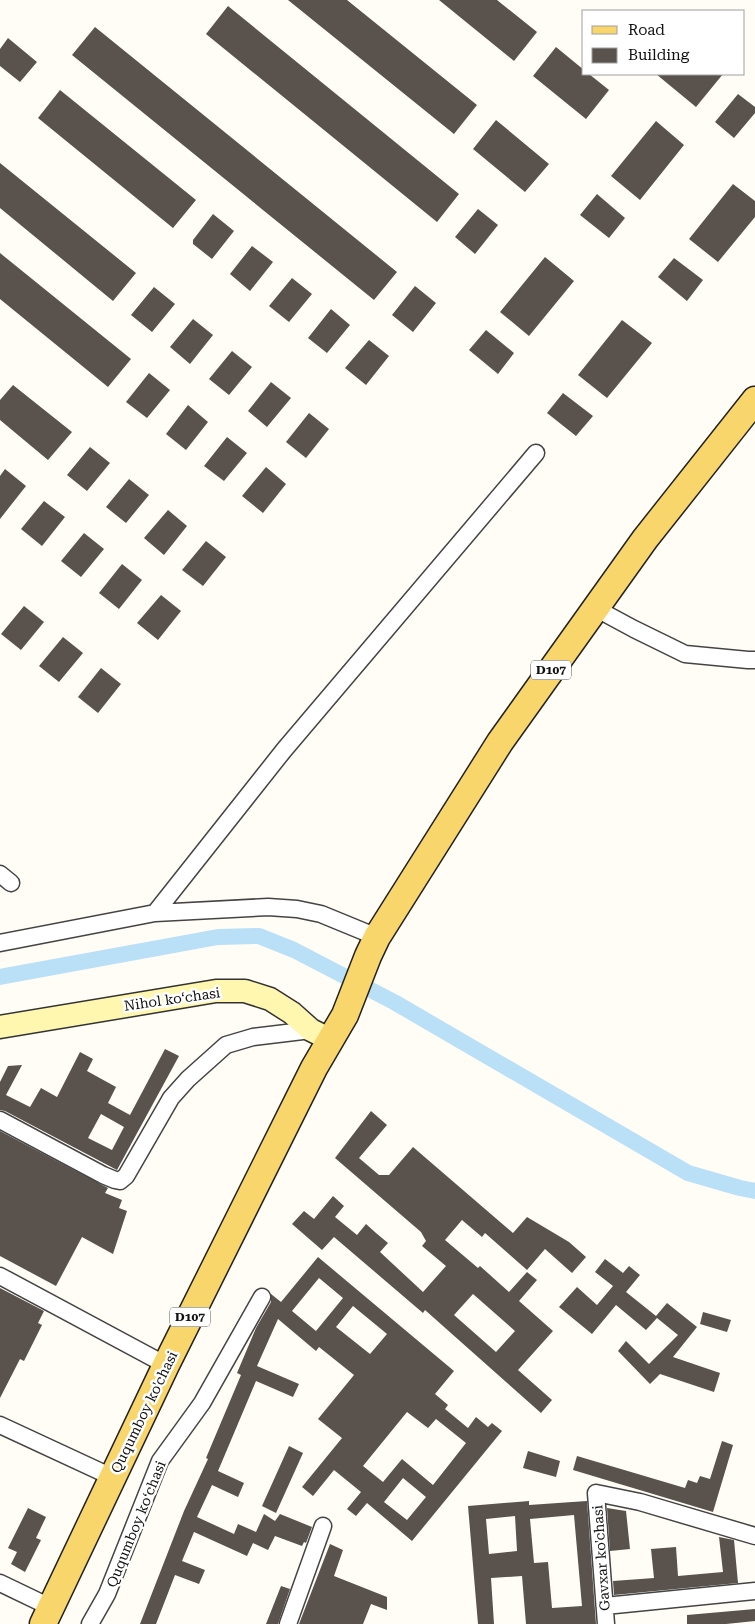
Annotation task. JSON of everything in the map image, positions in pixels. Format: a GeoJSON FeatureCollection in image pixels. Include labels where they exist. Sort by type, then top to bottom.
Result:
{"type":"FeatureCollection","features":[{"type":"Feature","properties":{"kind":"main road","name":"D107"},"geometry":{"type":"LineString","coordinates":[[372,946],[500,742],[650,532],[755,400]]}},
{"type":"Feature","properties":{"kind":"main road","name":"Ququmboy ko'chasi"},"geometry":{"type":"LineString","coordinates":[[46,1616],[166,1365],[314,1068],[321,1035],[345,1015],[372,946]]}},
{"type":"Feature","properties":{"kind":"main road","name":"Nihol koʻchasi"},"geometry":{"type":"LineString","coordinates":[[0,1027],[216,991],[246,991],[270,999],[321,1035]]}},
{"type":"Feature","properties":{"kind":"street"},"geometry":{"type":"LineString","coordinates":[[155,914],[284,750],[536,453]]}},
{"type":"Feature","properties":{"kind":"street"},"geometry":{"type":"LineString","coordinates":[[595,608],[685,654],[755,660]]}},
{"type":"Feature","properties":{"kind":"street"},"geometry":{"type":"LineString","coordinates":[[0,943],[155,914],[268,907],[297,909],[321,914],[372,946]]}},
{"type":"Feature","properties":{"kind":"street"},"geometry":{"type":"LineString","coordinates":[[0,1120],[109,1178],[120,1180],[126,1176],[171,1098],[188,1079],[226,1045],[253,1038],[321,1035]]}},
{"type":"Feature","properties":{"kind":"street"},"geometry":{"type":"LineString","coordinates":[[0,1276],[166,1365]]}},
{"type":"Feature","properties":{"kind":"street","name":"Ququmboy koʻchasi"},"geometry":{"type":"LineString","coordinates":[[90,1624],[107,1594],[160,1461],[202,1404],[262,1298]]}},
{"type":"Feature","properties":{"kind":"street"},"geometry":{"type":"LineString","coordinates":[[0,1425],[112,1477]]}},
{"type":"Feature","properties":{"kind":"street","name":"Gavxar ko'chasi"},"geometry":{"type":"LineString","coordinates":[[606,1624],[596,1493],[640,1502],[755,1536]]}},
{"type":"Feature","properties":{"kind":"street"},"geometry":{"type":"LineString","coordinates":[[288,1624],[323,1526]]}},
{"type":"Feature","properties":{"kind":"street"},"geometry":{"type":"LineString","coordinates":[[0,1583],[46,1616]]}},
{"type":"Feature","properties":{"kind":"street"},"geometry":{"type":"LineString","coordinates":[[605,1606],[755,1591]]}},
{"type":"Feature","properties":{"kind":"building"},"geometry":{"type":"Polygon","coordinates":[[[288,0],[347,0],[477,105],[454,134],[288,0]]]}},
{"type":"Feature","properties":{"kind":"building"},"geometry":{"type":"Polygon","coordinates":[[[439,0],[497,0],[537,32],[514,61],[439,0]]]}},
{"type":"Feature","properties":{"kind":"building"},"geometry":{"type":"Polygon","coordinates":[[[228,6],[459,194],[437,222],[206,34],[228,6]]]}},
{"type":"Feature","properties":{"kind":"building"},"geometry":{"type":"Polygon","coordinates":[[[95,27],[397,272],[374,300],[72,55],[95,27]]]}},
{"type":"Feature","properties":{"kind":"building"},"geometry":{"type":"Polygon","coordinates":[[[8,38],[37,62],[20,82],[0,66],[0,49],[8,38]]]}},
{"type":"Feature","properties":{"kind":"building"},"geometry":{"type":"Polygon","coordinates":[[[556,47],[582,68],[582,75],[590,75],[609,90],[586,119],[533,76],[556,47]]]}},
{"type":"Feature","properties":{"kind":"building"},"geometry":{"type":"Polygon","coordinates":[[[657,75],[722,75],[696,107],[657,75]]]}},
{"type":"Feature","properties":{"kind":"building"},"geometry":{"type":"Polygon","coordinates":[[[60,90],[196,200],[173,228],[38,118],[60,90]]]}},
{"type":"Feature","properties":{"kind":"building"},"geometry":{"type":"Polygon","coordinates":[[[738,94],[755,107],[755,113],[734,138],[715,122],[738,94]]]}},
{"type":"Feature","properties":{"kind":"building"},"geometry":{"type":"Polygon","coordinates":[[[496,120],[549,164],[525,192],[473,149],[496,120]]]}},
{"type":"Feature","properties":{"kind":"building"},"geometry":{"type":"Polygon","coordinates":[[[656,121],[684,145],[640,200],[611,176],[656,121]]]}},
{"type":"Feature","properties":{"kind":"building"},"geometry":{"type":"Polygon","coordinates":[[[0,163],[136,273],[113,301],[0,208],[0,163]]]}},
{"type":"Feature","properties":{"kind":"building"},"geometry":{"type":"Polygon","coordinates":[[[733,184],[755,201],[755,217],[718,262],[689,239],[733,184]]]}},
{"type":"Feature","properties":{"kind":"building"},"geometry":{"type":"Polygon","coordinates":[[[597,194],[625,218],[609,238],[580,215],[597,194]]]}},
{"type":"Feature","properties":{"kind":"building"},"geometry":{"type":"Polygon","coordinates":[[[478,209],[498,225],[475,254],[455,237],[478,209]]]}},
{"type":"Feature","properties":{"kind":"building"},"geometry":{"type":"Polygon","coordinates":[[[213,214],[234,231],[212,259],[193,244],[193,240],[213,214]]]}},
{"type":"Feature","properties":{"kind":"building"},"geometry":{"type":"Polygon","coordinates":[[[252,246],[273,262],[250,291],[230,274],[252,246]]]}},
{"type":"Feature","properties":{"kind":"building"},"geometry":{"type":"Polygon","coordinates":[[[0,253],[131,359],[108,387],[0,299],[0,253]]]}},
{"type":"Feature","properties":{"kind":"building"},"geometry":{"type":"Polygon","coordinates":[[[545,257],[574,281],[529,336],[500,312],[545,257]]]}},
{"type":"Feature","properties":{"kind":"building"},"geometry":{"type":"Polygon","coordinates":[[[674,258],[703,280],[687,301],[658,277],[674,258]]]}},
{"type":"Feature","properties":{"kind":"building"},"geometry":{"type":"Polygon","coordinates":[[[292,278],[312,294],[289,322],[269,306],[292,278]]]}},
{"type":"Feature","properties":{"kind":"building"},"geometry":{"type":"Polygon","coordinates":[[[415,286],[436,303],[413,332],[392,315],[415,286]]]}},
{"type":"Feature","properties":{"kind":"building"},"geometry":{"type":"Polygon","coordinates":[[[154,287],[175,304],[152,332],[131,315],[154,287]]]}},
{"type":"Feature","properties":{"kind":"building"},"geometry":{"type":"Polygon","coordinates":[[[331,309],[350,325],[327,353],[308,338],[331,309]]]}},
{"type":"Feature","properties":{"kind":"building"},"geometry":{"type":"Polygon","coordinates":[[[193,319],[213,335],[190,364],[170,347],[193,319]]]}},
{"type":"Feature","properties":{"kind":"building"},"geometry":{"type":"Polygon","coordinates":[[[622,320],[652,343],[607,398],[578,375],[622,320]]]}},
{"type":"Feature","properties":{"kind":"building"},"geometry":{"type":"Polygon","coordinates":[[[486,330],[514,353],[498,374],[469,350],[486,330]]]}},
{"type":"Feature","properties":{"kind":"building"},"geometry":{"type":"Polygon","coordinates":[[[369,340],[389,356],[366,385],[345,368],[369,340]]]}},
{"type":"Feature","properties":{"kind":"building"},"geometry":{"type":"Polygon","coordinates":[[[232,351],[252,367],[229,395],[209,379],[232,351]]]}},
{"type":"Feature","properties":{"kind":"building"},"geometry":{"type":"Polygon","coordinates":[[[149,373],[170,390],[147,418],[126,402],[149,373]]]}},
{"type":"Feature","properties":{"kind":"building"},"geometry":{"type":"Polygon","coordinates":[[[271,382],[291,398],[267,427],[248,411],[271,382]]]}},
{"type":"Feature","properties":{"kind":"building"},"geometry":{"type":"Polygon","coordinates":[[[13,385],[72,432],[48,460],[0,420],[0,400],[13,385]]]}},
{"type":"Feature","properties":{"kind":"building"},"geometry":{"type":"Polygon","coordinates":[[[563,393],[593,416],[576,436],[547,413],[563,393]]]}},
{"type":"Feature","properties":{"kind":"building"},"geometry":{"type":"Polygon","coordinates":[[[188,405],[208,422],[186,450],[166,434],[188,405]]]}},
{"type":"Feature","properties":{"kind":"building"},"geometry":{"type":"Polygon","coordinates":[[[309,413],[329,429],[306,458],[286,442],[309,413]]]}},
{"type":"Feature","properties":{"kind":"building"},"geometry":{"type":"Polygon","coordinates":[[[227,437],[247,453],[224,481],[204,466],[227,437]]]}},
{"type":"Feature","properties":{"kind":"building"},"geometry":{"type":"Polygon","coordinates":[[[90,447],[110,463],[87,491],[67,475],[90,447]]]}},
{"type":"Feature","properties":{"kind":"building"},"geometry":{"type":"Polygon","coordinates":[[[266,467],[286,484],[263,513],[242,496],[266,467]]]}},
{"type":"Feature","properties":{"kind":"building"},"geometry":{"type":"Polygon","coordinates":[[[5,469],[26,486],[0,519],[0,476],[5,469]]]}},
{"type":"Feature","properties":{"kind":"building"},"geometry":{"type":"Polygon","coordinates":[[[129,479],[149,495],[126,523],[106,507],[129,479]]]}},
{"type":"Feature","properties":{"kind":"building"},"geometry":{"type":"Polygon","coordinates":[[[44,501],[65,517],[42,546],[21,529],[44,501]]]}},
{"type":"Feature","properties":{"kind":"building"},"geometry":{"type":"Polygon","coordinates":[[[168,510],[187,526],[164,555],[144,538],[168,510]]]}},
{"type":"Feature","properties":{"kind":"building"},"geometry":{"type":"Polygon","coordinates":[[[84,533],[104,549],[81,577],[61,561],[84,533]]]}},
{"type":"Feature","properties":{"kind":"building"},"geometry":{"type":"Polygon","coordinates":[[[206,541],[226,557],[203,586],[182,570],[206,541]]]}},
{"type":"Feature","properties":{"kind":"building"},"geometry":{"type":"Polygon","coordinates":[[[122,564],[142,580],[119,609],[99,593],[122,564]]]}},
{"type":"Feature","properties":{"kind":"building"},"geometry":{"type":"Polygon","coordinates":[[[161,595],[181,611],[158,640],[137,623],[161,595]]]}},
{"type":"Feature","properties":{"kind":"building"},"geometry":{"type":"Polygon","coordinates":[[[24,606],[44,622],[21,650],[1,634],[24,606]]]}},
{"type":"Feature","properties":{"kind":"building"},"geometry":{"type":"Polygon","coordinates":[[[63,637],[83,653],[59,682],[39,666],[63,637]]]}},
{"type":"Feature","properties":{"kind":"building"},"geometry":{"type":"Polygon","coordinates":[[[101,668],[121,684],[98,713],[78,697],[101,668]]]}},
{"type":"Feature","properties":{"kind":"building"},"geometry":{"type":"Polygon","coordinates":[[[165,1049],[179,1056],[117,1170],[0,1110],[0,1082],[8,1066],[22,1065],[6,1095],[30,1107],[41,1088],[57,1097],[80,1052],[93,1059],[87,1071],[116,1087],[108,1103],[130,1115],[165,1049]],[[101,1114],[88,1138],[112,1150],[124,1127],[101,1114]]]}},
{"type":"Feature","properties":{"kind":"building"},"geometry":{"type":"Polygon","coordinates":[[[371,1111],[387,1125],[359,1158],[379,1175],[389,1175],[413,1147],[513,1233],[527,1217],[569,1242],[586,1257],[572,1273],[545,1249],[527,1270],[485,1233],[482,1237],[462,1220],[445,1240],[478,1268],[480,1266],[509,1292],[527,1272],[537,1280],[519,1301],[553,1331],[518,1370],[552,1400],[541,1413],[425,1310],[423,1313],[334,1237],[322,1250],[292,1224],[304,1211],[314,1219],[333,1196],[344,1206],[335,1217],[357,1235],[366,1224],[388,1243],[380,1252],[423,1292],[446,1266],[422,1246],[426,1241],[421,1232],[335,1158],[371,1111]],[[473,1294],[454,1315],[496,1352],[515,1331],[473,1294]]]}},
{"type":"Feature","properties":{"kind":"building"},"geometry":{"type":"Polygon","coordinates":[[[0,1131],[108,1188],[105,1193],[122,1200],[119,1208],[127,1211],[113,1254],[82,1237],[56,1286],[0,1256],[0,1131]]]}},
{"type":"Feature","properties":{"kind":"building"},"geometry":{"type":"Polygon","coordinates":[[[318,1257],[454,1371],[435,1394],[448,1405],[445,1409],[468,1428],[476,1417],[488,1427],[492,1423],[502,1431],[412,1541],[367,1503],[356,1516],[347,1509],[361,1492],[334,1470],[313,1496],[302,1487],[342,1438],[318,1419],[354,1375],[319,1347],[316,1351],[278,1319],[257,1366],[299,1384],[293,1397],[256,1381],[218,1471],[244,1483],[238,1497],[212,1485],[197,1517],[234,1534],[238,1524],[256,1532],[264,1514],[275,1521],[280,1514],[312,1527],[306,1543],[304,1542],[302,1546],[275,1536],[268,1550],[253,1543],[247,1556],[194,1532],[182,1561],[205,1570],[199,1584],[175,1575],[156,1624],[140,1624],[184,1511],[208,1459],[206,1458],[241,1375],[237,1373],[256,1328],[271,1302],[271,1294],[281,1302],[318,1257]],[[319,1278],[292,1311],[316,1331],[343,1298],[319,1278]],[[353,1306],[336,1327],[370,1354],[387,1334],[353,1306]],[[407,1412],[363,1466],[383,1482],[402,1459],[433,1485],[466,1443],[436,1419],[428,1428],[407,1412]],[[403,1478],[384,1502],[407,1520],[426,1497],[403,1478]]]}},
{"type":"Feature","properties":{"kind":"building"},"geometry":{"type":"Polygon","coordinates":[[[605,1259],[623,1273],[629,1266],[640,1275],[626,1292],[656,1316],[667,1303],[697,1327],[673,1357],[720,1373],[714,1392],[660,1374],[650,1384],[618,1351],[626,1341],[649,1364],[678,1335],[657,1318],[646,1330],[616,1305],[592,1334],[559,1307],[577,1287],[597,1305],[613,1286],[595,1272],[605,1259]]]}},
{"type":"Feature","properties":{"kind":"building"},"geometry":{"type":"Polygon","coordinates":[[[0,1288],[44,1311],[38,1323],[42,1325],[24,1361],[20,1359],[0,1398],[0,1288]]]}},
{"type":"Feature","properties":{"kind":"building"},"geometry":{"type":"Polygon","coordinates":[[[703,1312],[731,1320],[727,1332],[700,1324],[703,1312]]]}},
{"type":"Feature","properties":{"kind":"building"},"geometry":{"type":"Polygon","coordinates":[[[722,1441],[733,1445],[713,1512],[573,1470],[577,1456],[685,1488],[688,1480],[697,1483],[700,1476],[710,1479],[722,1441]]]}},
{"type":"Feature","properties":{"kind":"building"},"geometry":{"type":"Polygon","coordinates":[[[289,1446],[303,1453],[276,1513],[262,1506],[289,1446]]]}},
{"type":"Feature","properties":{"kind":"building"},"geometry":{"type":"Polygon","coordinates":[[[528,1451],[560,1461],[556,1477],[523,1468],[528,1451]]]}},
{"type":"Feature","properties":{"kind":"building"},"geometry":{"type":"Polygon","coordinates":[[[529,1501],[529,1505],[587,1501],[596,1624],[526,1624],[522,1576],[491,1578],[494,1624],[478,1624],[468,1506],[529,1501]],[[574,1515],[530,1519],[534,1563],[548,1562],[552,1608],[582,1606],[574,1515]],[[515,1516],[486,1519],[489,1554],[517,1551],[515,1516]]]}},
{"type":"Feature","properties":{"kind":"building"},"geometry":{"type":"Polygon","coordinates":[[[28,1508],[46,1517],[36,1538],[41,1540],[25,1572],[11,1564],[17,1552],[8,1548],[28,1508]]]}},
{"type":"Feature","properties":{"kind":"building"},"geometry":{"type":"Polygon","coordinates":[[[607,1508],[626,1511],[630,1549],[610,1551],[607,1508]]]}},
{"type":"Feature","properties":{"kind":"building"},"geometry":{"type":"Polygon","coordinates":[[[719,1537],[734,1540],[738,1583],[614,1595],[613,1581],[654,1578],[651,1549],[676,1547],[678,1576],[723,1572],[719,1537]]]}},
{"type":"Feature","properties":{"kind":"building"},"geometry":{"type":"Polygon","coordinates":[[[330,1544],[343,1550],[334,1576],[387,1597],[387,1610],[371,1604],[363,1624],[299,1624],[330,1544]]]}},
{"type":"Feature","properties":{"kind":"building"},"geometry":{"type":"Polygon","coordinates":[[[281,1586],[290,1589],[278,1624],[266,1624],[281,1586]]]}},
{"type":"Feature","properties":{"kind":"building"},"geometry":{"type":"Polygon","coordinates":[[[755,1609],[755,1621],[726,1624],[687,1624],[687,1615],[755,1609]]]}},
{"type":"Feature","properties":{"kind":"waterway"},"geometry":{"type":"LineString","coordinates":[[0,977],[218,937],[259,936],[294,950],[394,1002],[688,1173],[755,1191]]}}]}
